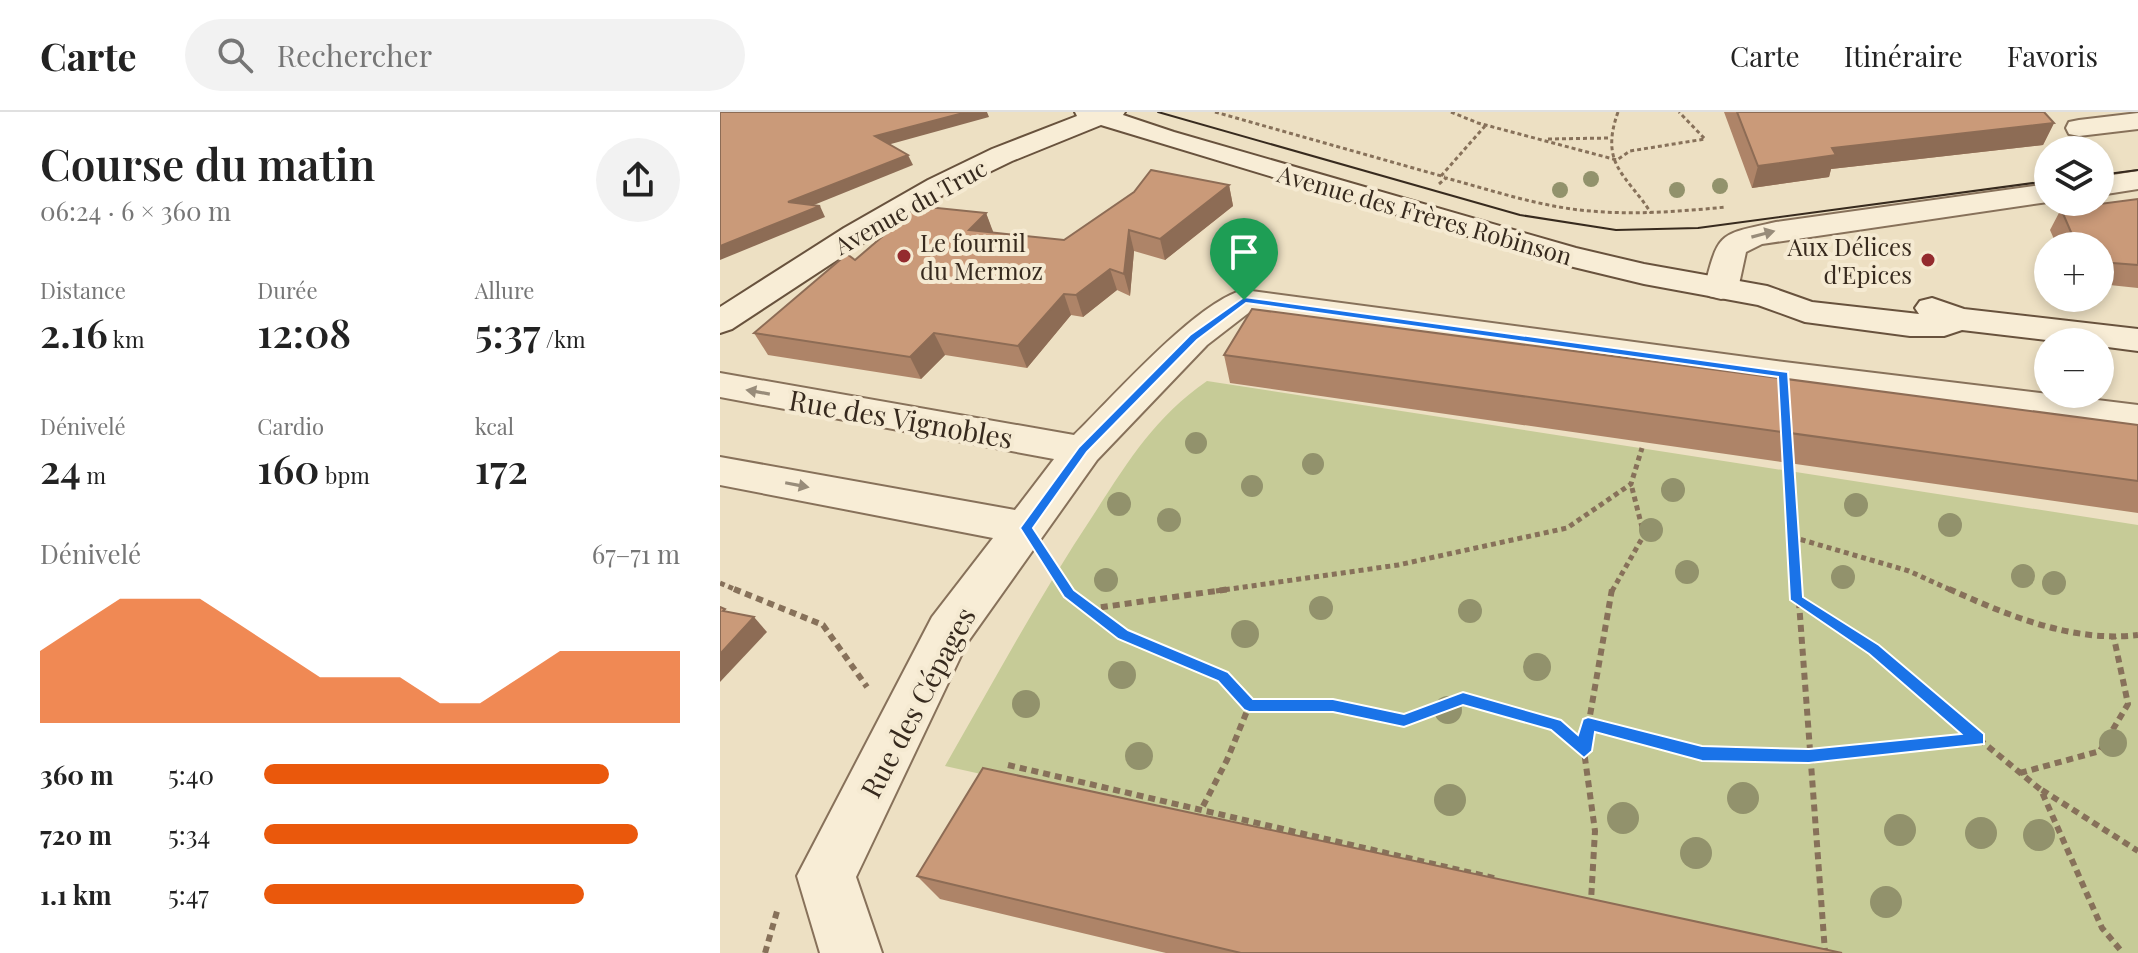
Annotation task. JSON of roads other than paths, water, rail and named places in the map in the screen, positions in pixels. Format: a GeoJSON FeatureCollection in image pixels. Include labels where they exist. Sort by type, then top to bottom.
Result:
{"type":"FeatureCollection","features":[{"type":"Feature","properties":{"kind":"street","name":"Avenue des Frères Robinson"},"geometry":{"type":"LineString","coordinates":[[1100,113],[1568,256],[1767,296],[1805,312],[1910,325],[1944,325],[1957,319],[2138,340]]}},
{"type":"Feature","properties":{"kind":"street","name":"Avenue du Truc"},"geometry":{"type":"LineString","coordinates":[[720,322],[876,220],[938,186],[1100,113]]}},
{"type":"Feature","properties":{"kind":"street"},"geometry":{"type":"LineString","coordinates":[[2079,130],[2138,121]]}},
{"type":"Feature","properties":{"kind":"street"},"geometry":{"type":"LineString","coordinates":[[2114,184],[2138,180]]}},
{"type":"Feature","properties":{"kind":"street"},"geometry":{"type":"LineString","coordinates":[[1721,289],[1731,247],[1751,237],[2034,195]]}},
{"type":"Feature","properties":{"kind":"street"},"geometry":{"type":"LineString","coordinates":[[720,471],[1026,528],[1083,450],[1194,337],[1244,300],[1784,374],[2138,418]]}},
{"type":"Feature","properties":{"kind":"street","name":"Rue des Vignobles"},"geometry":{"type":"LineString","coordinates":[[720,385],[1083,450]]}},
{"type":"Feature","properties":{"kind":"street","name":"Rue des Cépages"},"geometry":{"type":"LineString","coordinates":[[851,953],[826,876],[949,631],[1026,528]]}},
{"type":"Feature","properties":{"kind":"tram line"},"geometry":{"type":"LineString","coordinates":[[1158,112],[1520,215],[1616,230],[1698,228],[2034,183]]}},
{"type":"Feature","properties":{"kind":"tram line"},"geometry":{"type":"LineString","coordinates":[[2114,173],[2138,170]]}},
{"type":"Feature","properties":{"kind":"place","name":"Le fournil du Mermoz"},"geometry":{"type":"Point","coordinates":[904,256]}},
{"type":"Feature","properties":{"kind":"place","name":"Aux Délices d'Epices"},"geometry":{"type":"Point","coordinates":[1928,260]}}]}
